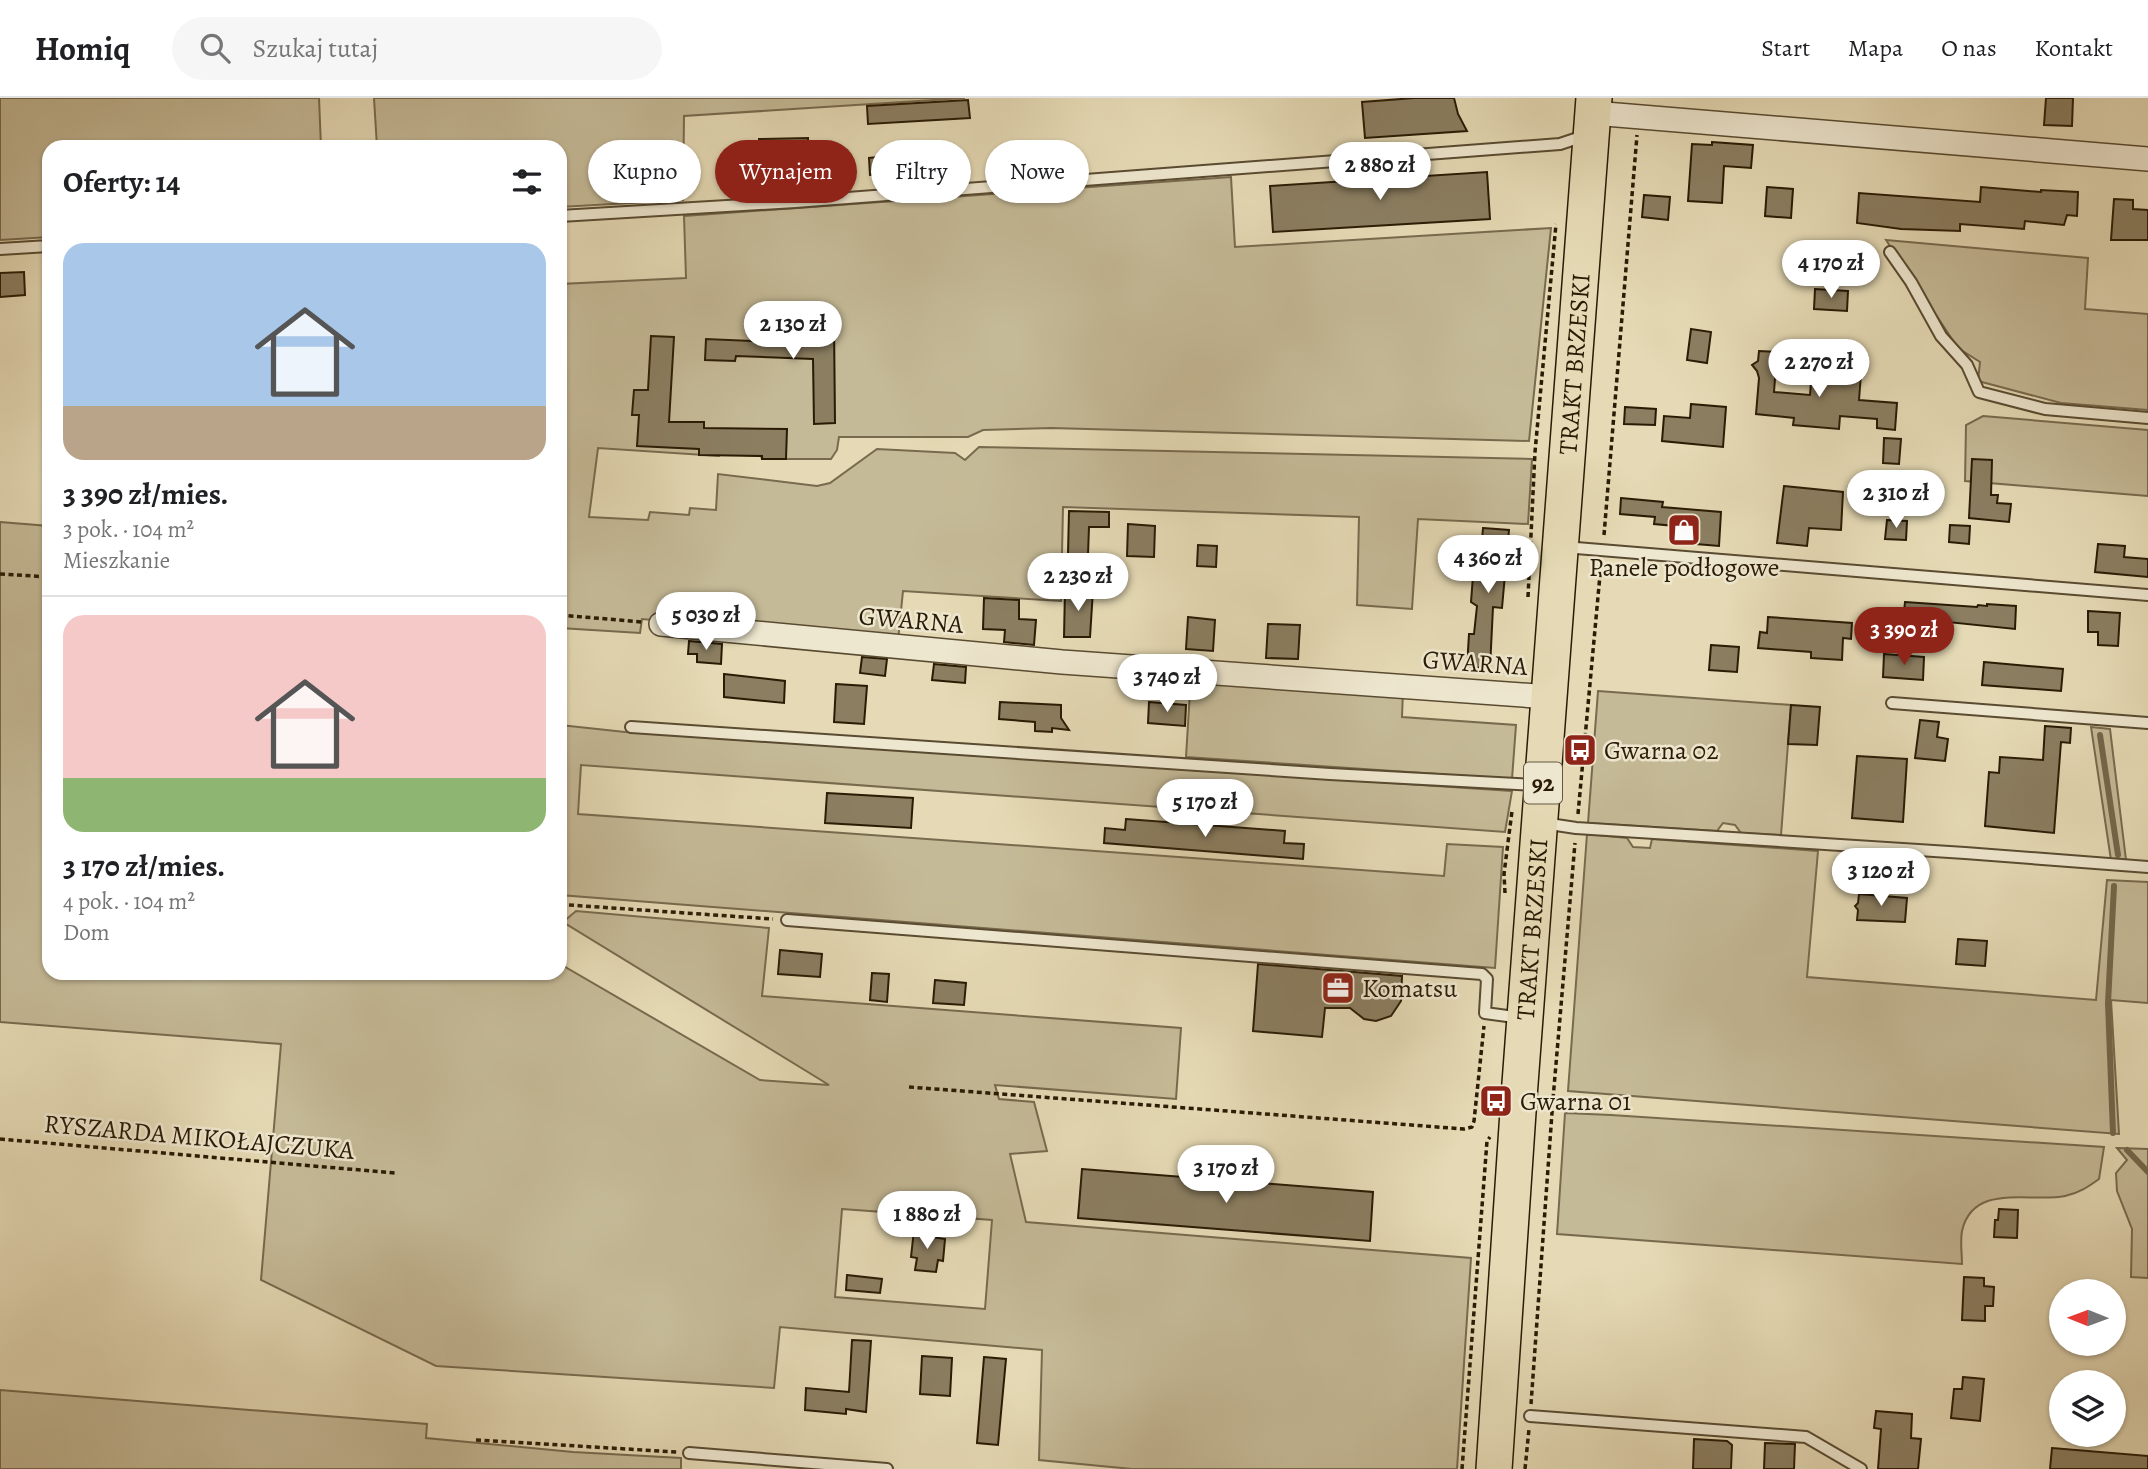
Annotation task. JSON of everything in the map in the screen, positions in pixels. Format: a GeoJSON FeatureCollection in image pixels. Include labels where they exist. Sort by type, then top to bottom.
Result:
{"type":"FeatureCollection","features":[{"type":"Feature","properties":{"kind":"main road","name":"TRAKT BRZESKI"},"geometry":{"type":"LineString","coordinates":[[1494,1469],[1593,117]]}},
{"type":"Feature","properties":{"kind":"street"},"geometry":{"type":"LineString","coordinates":[[1593,117],[1639,118],[2148,159]]}},
{"type":"Feature","properties":{"kind":"street","name":"GWARNA"},"geometry":{"type":"LineString","coordinates":[[661,624],[1062,662],[1550,697]]}},
{"type":"Feature","properties":{"kind":"lane"},"geometry":{"type":"LineString","coordinates":[[567,216],[795,202],[1560,144],[1575,139],[1593,117]]}},
{"type":"Feature","properties":{"kind":"lane"},"geometry":{"type":"LineString","coordinates":[[0,249],[42,246]]}},
{"type":"Feature","properties":{"kind":"lane"},"geometry":{"type":"LineString","coordinates":[[1890,252],[1941,336],[1967,365],[1979,392],[2045,409],[2148,418]]}},
{"type":"Feature","properties":{"kind":"lane"},"geometry":{"type":"LineString","coordinates":[[1561,547],[2148,595]]}},
{"type":"Feature","properties":{"kind":"lane"},"geometry":{"type":"LineString","coordinates":[[1892,703],[2148,723]]}},
{"type":"Feature","properties":{"kind":"lane"},"geometry":{"type":"LineString","coordinates":[[631,727],[1543,786]]}},
{"type":"Feature","properties":{"kind":"lane"},"geometry":{"type":"LineString","coordinates":[[1540,823],[1576,828],[2148,867]]}},
{"type":"Feature","properties":{"kind":"lane"},"geometry":{"type":"LineString","coordinates":[[787,920],[1482,974],[1487,979],[1485,1013],[1525,1019]]}},
{"type":"Feature","properties":{"kind":"lane"},"geometry":{"type":"LineString","coordinates":[[1530,1416],[1806,1437],[1861,1469]]}},
{"type":"Feature","properties":{"kind":"lane"},"geometry":{"type":"LineString","coordinates":[[690,1453],[887,1469]]}},
{"type":"Feature","properties":{"kind":"path"},"geometry":{"type":"LineString","coordinates":[[1525,1469],[1553,1099],[1639,118]]}},
{"type":"Feature","properties":{"kind":"path"},"geometry":{"type":"LineString","coordinates":[[0,574],[42,576]]}},
{"type":"Feature","properties":{"kind":"path"},"geometry":{"type":"LineString","coordinates":[[567,616],[661,624]]}},
{"type":"Feature","properties":{"kind":"path"},"geometry":{"type":"LineString","coordinates":[[569,905],[787,920]]}},
{"type":"Feature","properties":{"kind":"path"},"geometry":{"type":"LineString","coordinates":[[909,1087],[1464,1129],[1472,1126],[1474,1121],[1485,1013]]}},
{"type":"Feature","properties":{"kind":"path","name":"RYSZARDA MIKOŁAJCZUKA"},"geometry":{"type":"LineString","coordinates":[[0,1139],[395,1173]]}},
{"type":"Feature","properties":{"kind":"path"},"geometry":{"type":"LineString","coordinates":[[476,1440],[690,1453]]}},
{"type":"Feature","properties":{"kind":"shaded area"},"geometry":{"type":"Polygon","coordinates":[[[0,98],[319,98],[321,140],[42,140],[42,237],[0,240],[0,98]]]}},
{"type":"Feature","properties":{"kind":"shaded area"},"geometry":{"type":"Polygon","coordinates":[[[374,98],[965,98],[684,116],[684,140],[588,140],[588,203],[630,203],[567,207],[567,140],[377,140],[374,98]]]}},
{"type":"Feature","properties":{"kind":"shaded area"},"geometry":{"type":"Polygon","coordinates":[[[1231,177],[1235,247],[1551,228],[1529,441],[1051,428],[983,430],[968,437],[839,437],[837,450],[831,459],[762,459],[761,456],[598,448],[589,517],[648,520],[650,512],[689,515],[690,508],[716,510],[718,474],[817,486],[830,483],[877,449],[955,453],[965,460],[979,447],[1532,459],[1528,524],[1418,519],[1412,609],[1357,605],[1359,517],[1063,507],[1061,601],[903,591],[898,641],[642,619],[640,633],[567,628],[567,284],[686,278],[684,216],[871,203],[971,203],[971,196],[985,195],[985,203],[1089,203],[1089,187],[1231,177]]]}},
{"type":"Feature","properties":{"kind":"shaded area"},"geometry":{"type":"Polygon","coordinates":[[[1886,240],[2088,258],[2085,309],[2148,314],[2148,410],[2061,403],[1978,381],[1980,362],[1958,348],[1886,240]]]}},
{"type":"Feature","properties":{"kind":"shaded area"},"geometry":{"type":"Polygon","coordinates":[[[1983,416],[2148,430],[2148,496],[1965,481],[1966,425],[1983,416]]]}},
{"type":"Feature","properties":{"kind":"shaded area"},"geometry":{"type":"Polygon","coordinates":[[[0,522],[42,525],[42,980],[567,980],[567,968],[760,1080],[829,1085],[567,924],[567,919],[576,911],[769,928],[762,996],[1181,1028],[1176,1099],[995,1085],[999,1099],[1034,1102],[1047,1151],[1010,1154],[1026,1222],[1471,1258],[1457,1469],[1132,1469],[1039,1460],[1042,1350],[780,1327],[774,1388],[436,1366],[261,1280],[281,1044],[0,1022],[0,522]],[[842,1209],[835,1297],[985,1309],[992,1220],[842,1209]]]}},
{"type":"Feature","properties":{"kind":"shaded area"},"geometry":{"type":"Polygon","coordinates":[[[1191,675],[1403,691],[1402,717],[1516,725],[1512,779],[1186,757],[1191,675]]]}},
{"type":"Feature","properties":{"kind":"shaded area"},"geometry":{"type":"Polygon","coordinates":[[[1598,691],[1791,705],[1781,835],[1741,833],[1735,825],[1723,823],[1717,831],[1588,823],[1598,691]]]}},
{"type":"Feature","properties":{"kind":"shaded area"},"geometry":{"type":"Polygon","coordinates":[[[567,726],[625,732],[1512,791],[1505,832],[581,765],[578,814],[1444,876],[1447,844],[1503,847],[1495,968],[567,896],[567,726]]]}},
{"type":"Feature","properties":{"kind":"shaded area"},"geometry":{"type":"Polygon","coordinates":[[[2091,727],[2110,729],[2126,860],[2111,860],[2091,727]]]}},
{"type":"Feature","properties":{"kind":"shaded area"},"geometry":{"type":"Polygon","coordinates":[[[1587,834],[1627,838],[1633,847],[1650,848],[1652,839],[1818,851],[1807,977],[2096,1000],[2107,880],[2148,882],[2148,1003],[2111,1000],[2119,1134],[1568,1091],[1587,834]]]}},
{"type":"Feature","properties":{"kind":"shaded area"},"geometry":{"type":"Polygon","coordinates":[[[1565,1113],[2104,1147],[2099,1179],[2079,1191],[2051,1198],[1990,1200],[1978,1206],[1968,1216],[1962,1231],[1962,1264],[1557,1234],[1565,1113]]]}},
{"type":"Feature","properties":{"kind":"shaded area"},"geometry":{"type":"Polygon","coordinates":[[[2117,1148],[2148,1149],[2148,1278],[2131,1277],[2132,1229],[2117,1191],[2116,1173],[2127,1160],[2117,1148]]]}},
{"type":"Feature","properties":{"kind":"shaded area"},"geometry":{"type":"Polygon","coordinates":[[[0,1390],[427,1424],[426,1438],[573,1452],[681,1458],[681,1469],[0,1469],[0,1390]]]}},
{"type":"Feature","properties":{"kind":"building"},"geometry":{"type":"Polygon","coordinates":[[[1454,98],[1458,114],[1467,131],[1365,138],[1362,102],[1454,98]]]}},
{"type":"Feature","properties":{"kind":"building"},"geometry":{"type":"Polygon","coordinates":[[[2046,98],[2073,98],[2072,126],[2044,125],[2046,98]]]}},
{"type":"Feature","properties":{"kind":"building"},"geometry":{"type":"Polygon","coordinates":[[[968,100],[970,118],[868,124],[867,106],[968,100]]]}},
{"type":"Feature","properties":{"kind":"building"},"geometry":{"type":"Polygon","coordinates":[[[808,138],[808,140],[759,140],[808,138]]]}},
{"type":"Feature","properties":{"kind":"building"},"geometry":{"type":"Polygon","coordinates":[[[1712,142],[1753,145],[1751,168],[1724,166],[1722,203],[1688,201],[1692,144],[1712,145],[1712,142]]]}},
{"type":"Feature","properties":{"kind":"building"},"geometry":{"type":"Polygon","coordinates":[[[1487,172],[1490,219],[1273,232],[1270,186],[1487,172]]]}},
{"type":"Feature","properties":{"kind":"building"},"geometry":{"type":"Polygon","coordinates":[[[1767,187],[1793,189],[1791,218],[1765,216],[1767,187]]]}},
{"type":"Feature","properties":{"kind":"building"},"geometry":{"type":"Polygon","coordinates":[[[1981,187],[2078,192],[2077,216],[2067,215],[2064,225],[2025,221],[2024,229],[1960,224],[1960,231],[1901,229],[1857,223],[1859,193],[1980,202],[1981,187]]]}},
{"type":"Feature","properties":{"kind":"building"},"geometry":{"type":"Polygon","coordinates":[[[1644,195],[1670,197],[1668,220],[1642,217],[1644,195]]]}},
{"type":"Feature","properties":{"kind":"building"},"geometry":{"type":"Polygon","coordinates":[[[2114,199],[2133,200],[2133,209],[2148,210],[2148,240],[2111,240],[2114,199]]]}},
{"type":"Feature","properties":{"kind":"building"},"geometry":{"type":"Polygon","coordinates":[[[1790,248],[1812,249],[1810,274],[1788,273],[1790,248]]]}},
{"type":"Feature","properties":{"kind":"building"},"geometry":{"type":"Polygon","coordinates":[[[24,272],[25,295],[0,297],[0,273],[24,272]]]}},
{"type":"Feature","properties":{"kind":"building"},"geometry":{"type":"Polygon","coordinates":[[[1815,289],[1848,291],[1847,311],[1814,309],[1815,289]]]}},
{"type":"Feature","properties":{"kind":"building"},"geometry":{"type":"Polygon","coordinates":[[[803,321],[834,323],[835,423],[814,424],[813,359],[736,356],[735,361],[705,360],[706,339],[803,343],[803,321]]]}},
{"type":"Feature","properties":{"kind":"building"},"geometry":{"type":"Polygon","coordinates":[[[1691,329],[1711,332],[1707,363],[1687,360],[1691,329]]]}},
{"type":"Feature","properties":{"kind":"building"},"geometry":{"type":"Polygon","coordinates":[[[651,336],[674,337],[669,422],[704,422],[704,428],[787,429],[786,459],[699,455],[699,449],[637,446],[639,415],[632,415],[634,390],[648,390],[651,336]]]}},
{"type":"Feature","properties":{"kind":"building"},"geometry":{"type":"Polygon","coordinates":[[[1759,351],[1777,352],[1774,392],[1810,395],[1812,369],[1861,374],[1859,400],[1897,403],[1895,430],[1877,428],[1877,419],[1840,416],[1839,429],[1793,425],[1794,418],[1756,414],[1759,378],[1752,365],[1758,361],[1759,351]]]}},
{"type":"Feature","properties":{"kind":"building"},"geometry":{"type":"Polygon","coordinates":[[[1691,404],[1726,407],[1723,447],[1662,441],[1664,416],[1690,418],[1691,404]]]}},
{"type":"Feature","properties":{"kind":"building"},"geometry":{"type":"Polygon","coordinates":[[[1625,407],[1656,409],[1655,425],[1624,424],[1625,407]]]}},
{"type":"Feature","properties":{"kind":"building"},"geometry":{"type":"Polygon","coordinates":[[[1884,438],[1901,439],[1899,464],[1883,463],[1884,438]]]}},
{"type":"Feature","properties":{"kind":"building"},"geometry":{"type":"Polygon","coordinates":[[[1972,459],[1992,460],[1991,495],[1998,495],[1997,503],[2011,504],[2009,522],[1969,518],[1972,459]]]}},
{"type":"Feature","properties":{"kind":"building"},"geometry":{"type":"Polygon","coordinates":[[[1784,486],[1843,492],[1841,530],[1809,528],[1807,546],[1777,543],[1784,486]]]}},
{"type":"Feature","properties":{"kind":"building"},"geometry":{"type":"Polygon","coordinates":[[[1621,498],[1663,502],[1662,507],[1721,512],[1719,546],[1684,543],[1686,527],[1654,524],[1655,517],[1620,514],[1621,498]]]}},
{"type":"Feature","properties":{"kind":"building"},"geometry":{"type":"Polygon","coordinates":[[[1069,511],[1109,512],[1109,527],[1089,527],[1088,555],[1068,554],[1069,511]]]}},
{"type":"Feature","properties":{"kind":"building"},"geometry":{"type":"Polygon","coordinates":[[[1887,520],[1907,521],[1906,540],[1885,539],[1887,520]]]}},
{"type":"Feature","properties":{"kind":"building"},"geometry":{"type":"Polygon","coordinates":[[[1128,524],[1155,526],[1154,557],[1127,556],[1128,524]]]}},
{"type":"Feature","properties":{"kind":"building"},"geometry":{"type":"Polygon","coordinates":[[[1950,525],[1970,526],[1969,544],[1949,542],[1950,525]]]}},
{"type":"Feature","properties":{"kind":"building"},"geometry":{"type":"Polygon","coordinates":[[[1483,528],[1509,530],[1502,608],[1493,607],[1490,668],[1467,667],[1469,634],[1474,634],[1477,606],[1471,602],[1473,576],[1479,576],[1483,528]]]}},
{"type":"Feature","properties":{"kind":"building"},"geometry":{"type":"Polygon","coordinates":[[[2098,544],[2125,546],[2124,557],[2148,559],[2148,577],[2095,572],[2098,544]]]}},
{"type":"Feature","properties":{"kind":"building"},"geometry":{"type":"Polygon","coordinates":[[[1198,545],[1217,546],[1216,567],[1197,566],[1198,545]]]}},
{"type":"Feature","properties":{"kind":"building"},"geometry":{"type":"Polygon","coordinates":[[[1065,589],[1093,590],[1090,637],[1064,637],[1065,589]]]}},
{"type":"Feature","properties":{"kind":"building"},"geometry":{"type":"Polygon","coordinates":[[[984,598],[1019,600],[1019,619],[1036,620],[1034,645],[1004,642],[1005,630],[983,629],[984,598]]]}},
{"type":"Feature","properties":{"kind":"building"},"geometry":{"type":"Polygon","coordinates":[[[1905,602],[1977,607],[1987,604],[2016,606],[2015,629],[1948,622],[1948,625],[1903,622],[1905,602]]]}},
{"type":"Feature","properties":{"kind":"building"},"geometry":{"type":"Polygon","coordinates":[[[2088,611],[2120,613],[2118,646],[2098,645],[2098,632],[2088,632],[2088,611]]]}},
{"type":"Feature","properties":{"kind":"building"},"geometry":{"type":"Polygon","coordinates":[[[1188,617],[1215,620],[1213,651],[1186,649],[1188,617]]]}},
{"type":"Feature","properties":{"kind":"building"},"geometry":{"type":"Polygon","coordinates":[[[1768,617],[1852,623],[1851,639],[1843,638],[1842,660],[1811,658],[1811,652],[1758,648],[1760,632],[1767,633],[1768,617]]]}},
{"type":"Feature","properties":{"kind":"building"},"geometry":{"type":"Polygon","coordinates":[[[1268,624],[1300,625],[1298,659],[1266,658],[1268,624]]]}},
{"type":"Feature","properties":{"kind":"building"},"geometry":{"type":"Polygon","coordinates":[[[689,641],[722,644],[721,664],[697,662],[697,654],[688,654],[689,641]]]}},
{"type":"Feature","properties":{"kind":"building"},"geometry":{"type":"Polygon","coordinates":[[[1711,645],[1739,647],[1737,672],[1709,670],[1711,645]]]}},
{"type":"Feature","properties":{"kind":"building"},"geometry":{"type":"Polygon","coordinates":[[[1884,654],[1924,657],[1923,680],[1883,677],[1884,654]]]}},
{"type":"Feature","properties":{"kind":"building"},"geometry":{"type":"Polygon","coordinates":[[[862,657],[887,659],[885,676],[860,673],[862,657]]]}},
{"type":"Feature","properties":{"kind":"building"},"geometry":{"type":"Polygon","coordinates":[[[1984,662],[2063,669],[2061,691],[1982,685],[1984,662]]]}},
{"type":"Feature","properties":{"kind":"building"},"geometry":{"type":"Polygon","coordinates":[[[934,664],[966,667],[965,683],[932,680],[934,664]]]}},
{"type":"Feature","properties":{"kind":"building"},"geometry":{"type":"Polygon","coordinates":[[[724,674],[785,681],[784,703],[724,697],[724,674]]]}},
{"type":"Feature","properties":{"kind":"building"},"geometry":{"type":"Polygon","coordinates":[[[836,684],[867,686],[864,724],[834,722],[836,684]]]}},
{"type":"Feature","properties":{"kind":"building"},"geometry":{"type":"Polygon","coordinates":[[[1000,702],[1061,705],[1061,718],[1069,730],[1052,728],[1052,732],[1035,731],[1035,722],[999,719],[1000,702]]]}},
{"type":"Feature","properties":{"kind":"building"},"geometry":{"type":"Polygon","coordinates":[[[1149,702],[1186,705],[1185,726],[1148,723],[1149,702]]]}},
{"type":"Feature","properties":{"kind":"building"},"geometry":{"type":"Polygon","coordinates":[[[1791,705],[1820,707],[1817,745],[1788,744],[1791,705]]]}},
{"type":"Feature","properties":{"kind":"building"},"geometry":{"type":"Polygon","coordinates":[[[1920,720],[1939,722],[1937,737],[1948,739],[1945,761],[1915,758],[1920,720]]]}},
{"type":"Feature","properties":{"kind":"building"},"geometry":{"type":"Polygon","coordinates":[[[2045,726],[2071,728],[2070,743],[2061,742],[2054,833],[1985,826],[1989,772],[1999,773],[2000,757],[2043,760],[2045,726]]]}},
{"type":"Feature","properties":{"kind":"building"},"geometry":{"type":"Polygon","coordinates":[[[1857,756],[1907,759],[1903,822],[1852,818],[1857,756]]]}},
{"type":"Feature","properties":{"kind":"building"},"geometry":{"type":"Polygon","coordinates":[[[827,793],[913,798],[911,828],[825,823],[827,793]]]}},
{"type":"Feature","properties":{"kind":"building"},"geometry":{"type":"Polygon","coordinates":[[[1126,819],[1285,831],[1284,843],[1304,844],[1303,859],[1104,843],[1105,828],[1125,830],[1126,819]]]}},
{"type":"Feature","properties":{"kind":"building"},"geometry":{"type":"Polygon","coordinates":[[[1859,894],[1907,898],[1905,922],[1857,920],[1858,910],[1855,906],[1859,894]]]}},
{"type":"Feature","properties":{"kind":"building"},"geometry":{"type":"Polygon","coordinates":[[[1958,939],[1987,941],[1985,966],[1956,964],[1958,939]]]}},
{"type":"Feature","properties":{"kind":"building"},"geometry":{"type":"Polygon","coordinates":[[[780,950],[822,954],[820,977],[778,974],[780,950]]]}},
{"type":"Feature","properties":{"kind":"building"},"geometry":{"type":"Polygon","coordinates":[[[1258,964],[1402,976],[1401,1001],[1391,1016],[1376,1021],[1364,1019],[1350,1008],[1325,1008],[1322,1037],[1253,1031],[1258,964]]]}},
{"type":"Feature","properties":{"kind":"building"},"geometry":{"type":"Polygon","coordinates":[[[872,973],[889,974],[887,1002],[870,1000],[872,973]]]}},
{"type":"Feature","properties":{"kind":"building"},"geometry":{"type":"Polygon","coordinates":[[[935,980],[966,983],[964,1005],[933,1003],[935,980]]]}},
{"type":"Feature","properties":{"kind":"building"},"geometry":{"type":"Polygon","coordinates":[[[1082,1169],[1373,1192],[1370,1241],[1078,1218],[1082,1169]]]}},
{"type":"Feature","properties":{"kind":"building"},"geometry":{"type":"Polygon","coordinates":[[[1999,1209],[2018,1210],[2017,1238],[1994,1237],[1999,1209]]]}},
{"type":"Feature","properties":{"kind":"building"},"geometry":{"type":"Polygon","coordinates":[[[914,1230],[933,1232],[932,1237],[945,1239],[943,1261],[938,1260],[936,1272],[915,1270],[917,1258],[911,1257],[914,1230]]]}},
{"type":"Feature","properties":{"kind":"building"},"geometry":{"type":"Polygon","coordinates":[[[847,1275],[882,1279],[880,1293],[846,1290],[847,1275]]]}},
{"type":"Feature","properties":{"kind":"building"},"geometry":{"type":"Polygon","coordinates":[[[1964,1277],[1984,1278],[1984,1286],[1994,1287],[1993,1306],[1985,1306],[1985,1321],[1962,1320],[1964,1277]]]}},
{"type":"Feature","properties":{"kind":"building"},"geometry":{"type":"Polygon","coordinates":[[[852,1340],[871,1341],[866,1412],[846,1409],[846,1414],[805,1410],[806,1388],[849,1392],[852,1340]]]}},
{"type":"Feature","properties":{"kind":"building"},"geometry":{"type":"Polygon","coordinates":[[[922,1356],[952,1358],[950,1396],[920,1394],[922,1356]]]}},
{"type":"Feature","properties":{"kind":"building"},"geometry":{"type":"Polygon","coordinates":[[[984,1357],[1006,1359],[998,1445],[977,1443],[984,1357]]]}},
{"type":"Feature","properties":{"kind":"building"},"geometry":{"type":"Polygon","coordinates":[[[1963,1377],[1984,1379],[1980,1421],[1951,1418],[1954,1389],[1962,1389],[1963,1377]]]}},
{"type":"Feature","properties":{"kind":"building"},"geometry":{"type":"Polygon","coordinates":[[[1876,1411],[1912,1414],[1911,1438],[1921,1439],[1918,1469],[1878,1469],[1881,1429],[1874,1428],[1876,1411]]]}},
{"type":"Feature","properties":{"kind":"building"},"geometry":{"type":"Polygon","coordinates":[[[1694,1439],[1727,1441],[1732,1445],[1731,1469],[1693,1469],[1694,1439]]]}},
{"type":"Feature","properties":{"kind":"building"},"geometry":{"type":"Polygon","coordinates":[[[1765,1443],[1795,1444],[1794,1469],[1764,1469],[1765,1443]]]}},
{"type":"Feature","properties":{"kind":"building"},"geometry":{"type":"Polygon","coordinates":[[[2052,1448],[2148,1456],[2148,1469],[2050,1469],[2052,1448]]]}},
{"type":"Feature","properties":{"kind":"waterway"},"geometry":{"type":"LineString","coordinates":[[2100,735],[2118,855]]}},
{"type":"Feature","properties":{"kind":"waterway"},"geometry":{"type":"LineString","coordinates":[[2113,1133],[2108,1003],[2114,886]]}},
{"type":"Feature","properties":{"kind":"waterway"},"geometry":{"type":"LineString","coordinates":[[2127,1150],[2148,1172]]}},
{"type":"Feature","properties":{"kind":"place","name":"Panele podłogowe"},"geometry":{"type":"Point","coordinates":[1684,530]}},
{"type":"Feature","properties":{"kind":"place","name":"Gwarna 02"},"geometry":{"type":"Point","coordinates":[1580,750]}},
{"type":"Feature","properties":{"kind":"place","name":"Komatsu"},"geometry":{"type":"Point","coordinates":[1338,988]}},
{"type":"Feature","properties":{"kind":"place","name":"Gwarna 01"},"geometry":{"type":"Point","coordinates":[1496,1101]}}]}
